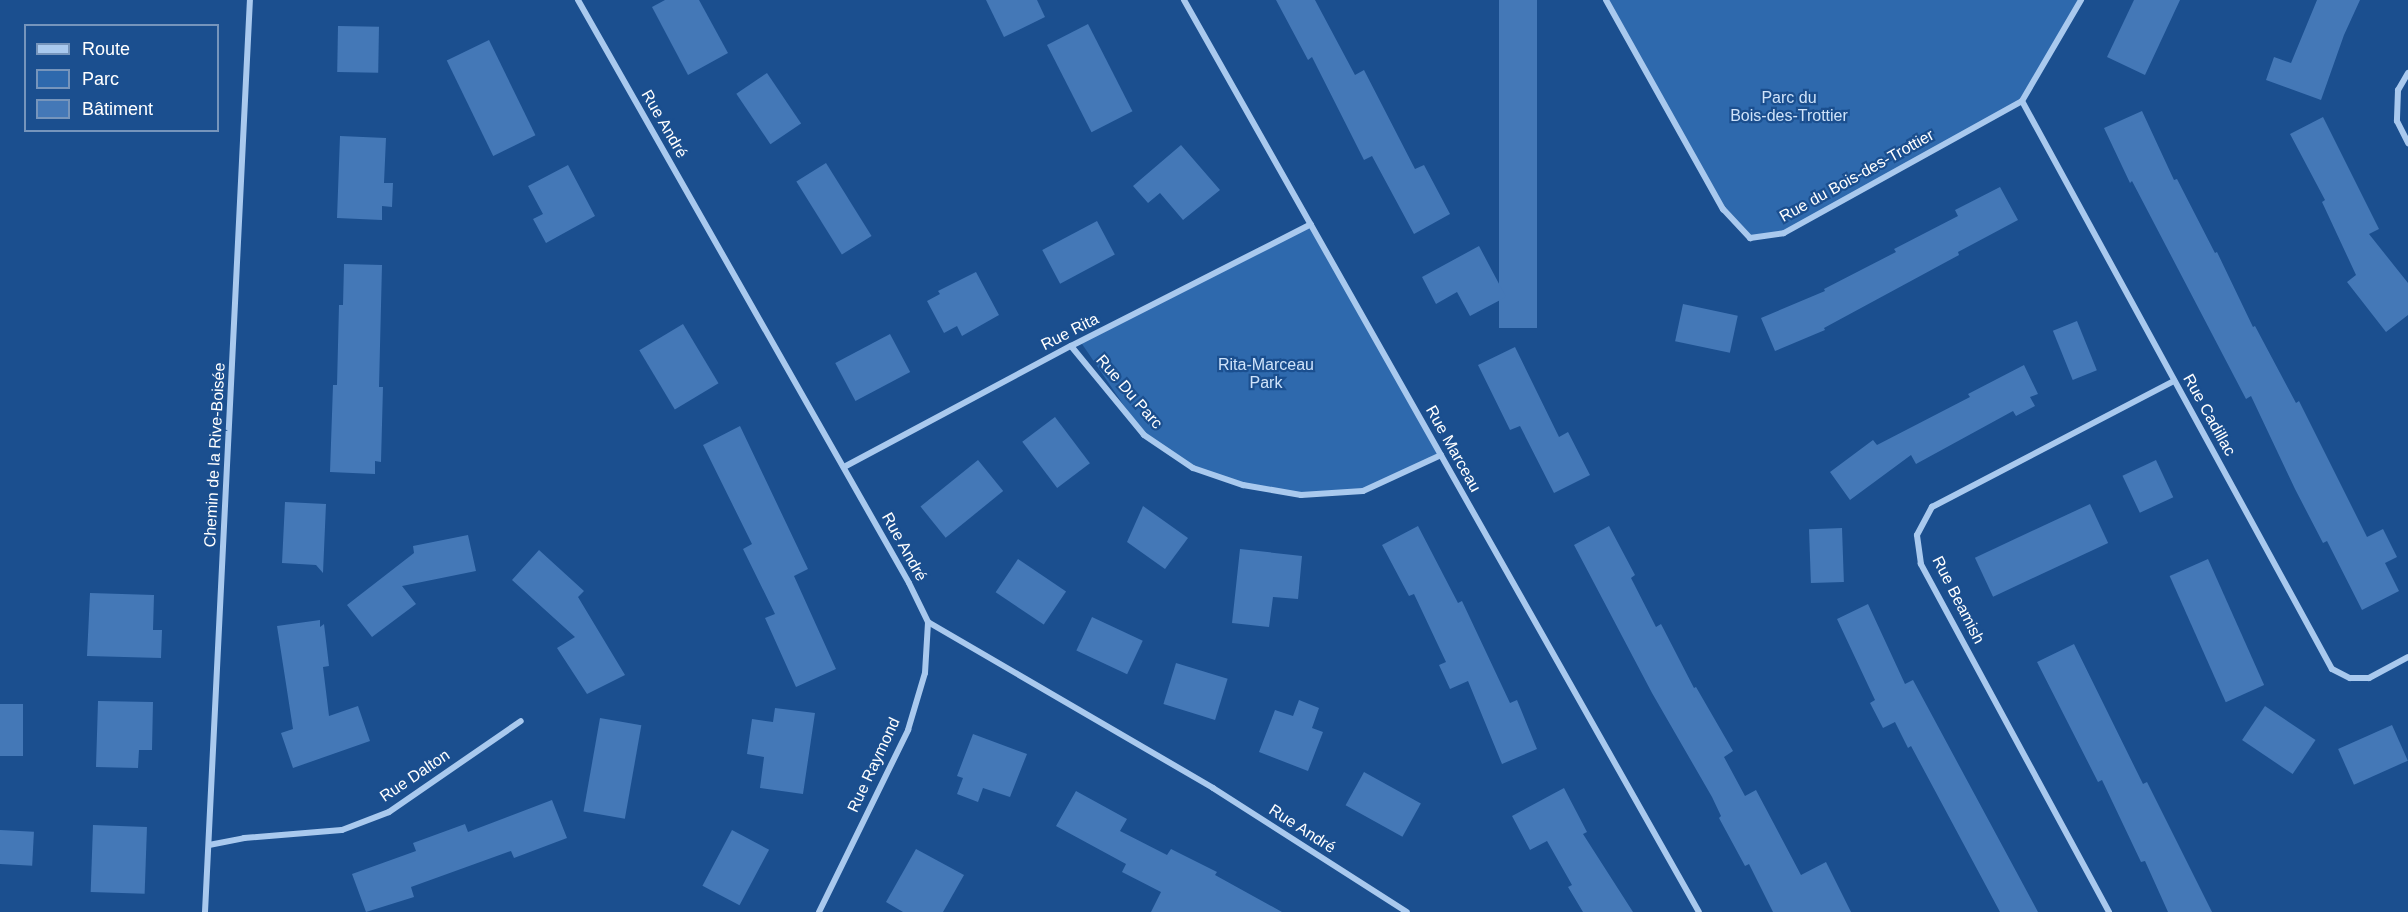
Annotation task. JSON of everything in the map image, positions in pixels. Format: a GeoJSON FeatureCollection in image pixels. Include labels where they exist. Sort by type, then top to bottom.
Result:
{"type":"FeatureCollection","features":[{"type":"Feature","properties":{"kind":"street","name":"Chemin de la Rive-Boisée"},"geometry":{"type":"LineString","coordinates":[[205,912],[250,0]]}},
{"type":"Feature","properties":{"kind":"street","name":"Rue André"},"geometry":{"type":"LineString","coordinates":[[578,0],[844,467],[909,583],[928,622],[1213,788],[1407,912]]}},
{"type":"Feature","properties":{"kind":"street","name":"Rue Marceau"},"geometry":{"type":"LineString","coordinates":[[1184,0],[1699,912]]}},
{"type":"Feature","properties":{"kind":"street","name":"Rue du Bois-des-Trottier"},"geometry":{"type":"LineString","coordinates":[[1606,0],[1723,209],[1750,238],[1784,233],[2022,101]]}},
{"type":"Feature","properties":{"kind":"street"},"geometry":{"type":"LineString","coordinates":[[2022,101],[2081,0]]}},
{"type":"Feature","properties":{"kind":"street"},"geometry":{"type":"LineString","coordinates":[[2408,73],[2398,90],[2397,121],[2408,143]]}},
{"type":"Feature","properties":{"kind":"street","name":"Rue Cadillac"},"geometry":{"type":"LineString","coordinates":[[2022,101],[2332,669],[2350,678],[2369,678],[2408,657]]}},
{"type":"Feature","properties":{"kind":"street","name":"Rue Rita"},"geometry":{"type":"LineString","coordinates":[[844,467],[1071,346],[1311,224]]}},
{"type":"Feature","properties":{"kind":"street","name":"Rue Du Parc"},"geometry":{"type":"LineString","coordinates":[[1071,346],[1144,435],[1193,468],[1243,485],[1301,495],[1364,491],[1441,455]]}},
{"type":"Feature","properties":{"kind":"street","name":"Rue Beamish"},"geometry":{"type":"LineString","coordinates":[[2109,912],[1921,564],[1917,535],[1932,507],[2175,381]]}},
{"type":"Feature","properties":{"kind":"street","name":"Rue Raymond"},"geometry":{"type":"LineString","coordinates":[[819,912],[908,730],[925,673],[928,622]]}},
{"type":"Feature","properties":{"kind":"street","name":"Rue Dalton"},"geometry":{"type":"LineString","coordinates":[[209,845],[244,838],[342,830],[389,812],[521,721]]}},
{"type":"Feature","properties":{"kind":"green space","name":"Parc du Bois-des-Trottier"},"geometry":{"type":"Polygon","coordinates":[[[1606,0],[2083,0],[2022,101],[1784,233],[1750,238],[1723,209],[1606,0]]]}},
{"type":"Feature","properties":{"kind":"green space","name":"Rita-Marceau Park"},"geometry":{"type":"Polygon","coordinates":[[[1311,224],[1441,455],[1363,491],[1301,495],[1243,485],[1193,468],[1144,435],[1080,341],[1311,224]]]}},
{"type":"Feature","properties":{"kind":"building"},"geometry":{"type":"Polygon","coordinates":[[[665,0],[699,0],[728,53],[688,75],[652,7],[665,0]]]}},
{"type":"Feature","properties":{"kind":"building"},"geometry":{"type":"Polygon","coordinates":[[[986,0],[1037,0],[1045,17],[1004,37],[986,0]]]}},
{"type":"Feature","properties":{"kind":"building"},"geometry":{"type":"Polygon","coordinates":[[[1276,0],[1315,0],[1355,75],[1364,70],[1415,169],[1424,165],[1450,214],[1414,234],[1372,156],[1364,160],[1312,57],[1308,60],[1276,0]]]}},
{"type":"Feature","properties":{"kind":"building"},"geometry":{"type":"Polygon","coordinates":[[[1499,0],[1537,0],[1537,328],[1499,328],[1499,0]]]}},
{"type":"Feature","properties":{"kind":"building"},"geometry":{"type":"Polygon","coordinates":[[[2134,0],[2180,0],[2145,75],[2107,57],[2134,0]]]}},
{"type":"Feature","properties":{"kind":"building"},"geometry":{"type":"Polygon","coordinates":[[[2317,0],[2360,0],[2344,35],[2321,100],[2266,80],[2274,57],[2291,63],[2317,0]]]}},
{"type":"Feature","properties":{"kind":"building"},"geometry":{"type":"Polygon","coordinates":[[[1088,24],[1132,111],[1092,132],[1047,45],[1088,24]]]}},
{"type":"Feature","properties":{"kind":"building"},"geometry":{"type":"Polygon","coordinates":[[[338,26],[379,27],[378,73],[337,72],[338,26]]]}},
{"type":"Feature","properties":{"kind":"building"},"geometry":{"type":"Polygon","coordinates":[[[489,40],[535,135],[493,156],[447,61],[489,40]]]}},
{"type":"Feature","properties":{"kind":"building"},"geometry":{"type":"Polygon","coordinates":[[[767,73],[801,124],[770,144],[736,94],[767,73]]]}},
{"type":"Feature","properties":{"kind":"building"},"geometry":{"type":"Polygon","coordinates":[[[2142,111],[2174,180],[2177,179],[2215,253],[2217,252],[2253,327],[2255,326],[2296,403],[2299,401],[2367,537],[2383,529],[2397,557],[2385,563],[2399,591],[2362,610],[2327,541],[2323,543],[2251,396],[2246,399],[2132,181],[2130,183],[2104,128],[2142,111]]]}},
{"type":"Feature","properties":{"kind":"building"},"geometry":{"type":"Polygon","coordinates":[[[2323,117],[2379,229],[2369,234],[2408,283],[2408,315],[2386,332],[2347,282],[2356,275],[2322,202],[2325,200],[2290,134],[2323,117]]]}},
{"type":"Feature","properties":{"kind":"building"},"geometry":{"type":"Polygon","coordinates":[[[340,136],[386,138],[384,183],[393,183],[392,207],[382,206],[382,220],[337,218],[340,136]]]}},
{"type":"Feature","properties":{"kind":"building"},"geometry":{"type":"Polygon","coordinates":[[[1181,145],[1220,190],[1183,220],[1160,193],[1148,203],[1133,186],[1181,145]]]}},
{"type":"Feature","properties":{"kind":"building"},"geometry":{"type":"Polygon","coordinates":[[[826,163],[872,236],[842,254],[796,182],[826,163]]]}},
{"type":"Feature","properties":{"kind":"building"},"geometry":{"type":"Polygon","coordinates":[[[568,165],[595,216],[546,243],[533,219],[543,214],[528,186],[568,165]]]}},
{"type":"Feature","properties":{"kind":"building"},"geometry":{"type":"Polygon","coordinates":[[[2000,187],[2018,220],[1958,252],[1959,255],[1824,328],[1825,330],[1775,351],[1761,318],[1825,291],[1824,289],[1896,252],[1894,249],[1958,216],[1955,210],[2000,187]]]}},
{"type":"Feature","properties":{"kind":"building"},"geometry":{"type":"Polygon","coordinates":[[[1097,221],[1115,255],[1060,284],[1042,250],[1097,221]]]}},
{"type":"Feature","properties":{"kind":"building"},"geometry":{"type":"Polygon","coordinates":[[[1479,246],[1506,297],[1470,316],[1457,292],[1436,304],[1422,277],[1479,246]]]}},
{"type":"Feature","properties":{"kind":"building"},"geometry":{"type":"Polygon","coordinates":[[[344,264],[382,265],[379,387],[383,387],[381,462],[375,461],[375,474],[330,472],[333,385],[337,385],[339,305],[343,305],[344,264]]]}},
{"type":"Feature","properties":{"kind":"building"},"geometry":{"type":"Polygon","coordinates":[[[976,272],[999,315],[962,336],[957,326],[944,333],[927,301],[940,294],[938,291],[976,272]]]}},
{"type":"Feature","properties":{"kind":"building"},"geometry":{"type":"Polygon","coordinates":[[[1683,304],[1738,316],[1730,353],[1675,341],[1683,304]]]}},
{"type":"Feature","properties":{"kind":"building"},"geometry":{"type":"Polygon","coordinates":[[[2077,321],[2097,370],[2073,380],[2053,331],[2077,321]]]}},
{"type":"Feature","properties":{"kind":"building"},"geometry":{"type":"Polygon","coordinates":[[[683,324],[719,383],[675,409],[639,350],[683,324]]]}},
{"type":"Feature","properties":{"kind":"building"},"geometry":{"type":"Polygon","coordinates":[[[890,334],[910,372],[855,401],[835,363],[890,334]]]}},
{"type":"Feature","properties":{"kind":"building"},"geometry":{"type":"Polygon","coordinates":[[[1515,347],[1559,437],[1568,432],[1590,475],[1554,493],[1520,426],[1510,430],[1478,365],[1515,347]]]}},
{"type":"Feature","properties":{"kind":"building"},"geometry":{"type":"Polygon","coordinates":[[[2024,365],[2038,394],[2030,397],[2035,406],[2016,416],[2013,411],[1916,464],[1911,455],[1850,500],[1830,472],[1873,440],[1877,445],[1970,397],[1968,394],[2024,365]]]}},
{"type":"Feature","properties":{"kind":"building"},"geometry":{"type":"Polygon","coordinates":[[[1055,417],[1090,463],[1057,488],[1022,442],[1055,417]]]}},
{"type":"Feature","properties":{"kind":"building"},"geometry":{"type":"Polygon","coordinates":[[[740,426],[808,569],[794,576],[836,669],[796,687],[765,618],[775,614],[743,549],[752,544],[703,445],[740,426]]]}},
{"type":"Feature","properties":{"kind":"building"},"geometry":{"type":"Polygon","coordinates":[[[978,460],[1003,491],[946,538],[920,507],[978,460]]]}},
{"type":"Feature","properties":{"kind":"building"},"geometry":{"type":"Polygon","coordinates":[[[2156,460],[2173,497],[2140,513],[2122,476],[2156,460]]]}},
{"type":"Feature","properties":{"kind":"building"},"geometry":{"type":"Polygon","coordinates":[[[285,502],[326,504],[323,573],[316,565],[282,563],[285,502]]]}},
{"type":"Feature","properties":{"kind":"building"},"geometry":{"type":"Polygon","coordinates":[[[2090,504],[2108,543],[1993,597],[1975,558],[2090,504]]]}},
{"type":"Feature","properties":{"kind":"building"},"geometry":{"type":"Polygon","coordinates":[[[1143,506],[1188,538],[1165,569],[1127,542],[1143,506]]]}},
{"type":"Feature","properties":{"kind":"building"},"geometry":{"type":"Polygon","coordinates":[[[1418,526],[1458,603],[1462,601],[1510,703],[1517,700],[1537,749],[1502,764],[1468,681],[1450,689],[1439,665],[1446,662],[1414,594],[1409,596],[1382,545],[1418,526]]]}},
{"type":"Feature","properties":{"kind":"building"},"geometry":{"type":"Polygon","coordinates":[[[1609,526],[1635,575],[1631,578],[1656,627],[1661,624],[1694,688],[1696,687],[1733,751],[1724,757],[1745,796],[1756,790],[1801,875],[1826,862],[1851,912],[1773,912],[1749,864],[1745,866],[1719,818],[1721,816],[1712,797],[1652,693],[1574,545],[1609,526]]]}},
{"type":"Feature","properties":{"kind":"building"},"geometry":{"type":"Polygon","coordinates":[[[1842,528],[1844,582],[1811,583],[1809,529],[1842,528]]]}},
{"type":"Feature","properties":{"kind":"building"},"geometry":{"type":"Polygon","coordinates":[[[468,535],[476,571],[402,586],[416,604],[372,637],[347,605],[414,553],[413,546],[468,535]]]}},
{"type":"Feature","properties":{"kind":"building"},"geometry":{"type":"Polygon","coordinates":[[[1240,549],[1302,556],[1298,599],[1273,597],[1269,627],[1232,623],[1240,549]]]}},
{"type":"Feature","properties":{"kind":"building"},"geometry":{"type":"Polygon","coordinates":[[[539,550],[584,591],[578,597],[625,675],[587,694],[557,648],[575,637],[512,580],[539,550]]]}},
{"type":"Feature","properties":{"kind":"building"},"geometry":{"type":"Polygon","coordinates":[[[1018,559],[1066,591],[1044,625],[996,592],[1018,559]]]}},
{"type":"Feature","properties":{"kind":"building"},"geometry":{"type":"Polygon","coordinates":[[[2208,559],[2264,685],[2226,702],[2170,576],[2208,559]]]}},
{"type":"Feature","properties":{"kind":"building"},"geometry":{"type":"Polygon","coordinates":[[[90,593],[154,595],[153,630],[162,630],[161,658],[87,656],[90,593]]]}},
{"type":"Feature","properties":{"kind":"building"},"geometry":{"type":"Polygon","coordinates":[[[1868,604],[1905,684],[1913,680],[2038,912],[2000,912],[1911,746],[1908,748],[1895,722],[1883,728],[1870,703],[1875,700],[1837,619],[1868,604]]]}},
{"type":"Feature","properties":{"kind":"building"},"geometry":{"type":"Polygon","coordinates":[[[1092,617],[1143,641],[1127,674],[1076,651],[1092,617]]]}},
{"type":"Feature","properties":{"kind":"building"},"geometry":{"type":"Polygon","coordinates":[[[320,620],[320,627],[324,624],[329,666],[323,667],[329,716],[358,706],[370,741],[293,768],[281,733],[293,729],[277,626],[320,620]]]}},
{"type":"Feature","properties":{"kind":"building"},"geometry":{"type":"Polygon","coordinates":[[[2074,644],[2143,784],[2147,782],[2212,912],[2168,912],[2145,861],[2141,862],[2102,780],[2098,782],[2037,662],[2074,644]]]}},
{"type":"Feature","properties":{"kind":"building"},"geometry":{"type":"Polygon","coordinates":[[[1176,663],[1228,679],[1215,720],[1163,704],[1176,663]]]}},
{"type":"Feature","properties":{"kind":"building"},"geometry":{"type":"Polygon","coordinates":[[[1299,700],[1319,708],[1312,728],[1323,732],[1308,771],[1259,752],[1275,710],[1293,716],[1299,700]]]}},
{"type":"Feature","properties":{"kind":"building"},"geometry":{"type":"Polygon","coordinates":[[[98,701],[153,702],[152,750],[139,750],[138,768],[96,767],[98,701]]]}},
{"type":"Feature","properties":{"kind":"building"},"geometry":{"type":"Polygon","coordinates":[[[0,704],[23,704],[23,756],[0,756],[0,704]]]}},
{"type":"Feature","properties":{"kind":"building"},"geometry":{"type":"Polygon","coordinates":[[[2265,706],[2316,740],[2293,774],[2242,740],[2265,706]]]}},
{"type":"Feature","properties":{"kind":"building"},"geometry":{"type":"Polygon","coordinates":[[[775,708],[815,713],[803,794],[760,788],[764,757],[747,754],[752,719],[773,722],[775,708]]]}},
{"type":"Feature","properties":{"kind":"building"},"geometry":{"type":"Polygon","coordinates":[[[600,718],[641,725],[625,819],[584,812],[600,718]]]}},
{"type":"Feature","properties":{"kind":"building"},"geometry":{"type":"Polygon","coordinates":[[[2392,725],[2408,761],[2354,785],[2338,749],[2392,725]]]}},
{"type":"Feature","properties":{"kind":"building"},"geometry":{"type":"Polygon","coordinates":[[[973,734],[1027,754],[1010,797],[983,788],[978,802],[957,794],[963,778],[957,776],[973,734]]]}},
{"type":"Feature","properties":{"kind":"building"},"geometry":{"type":"Polygon","coordinates":[[[1364,772],[1421,804],[1402,837],[1346,805],[1364,772]]]}},
{"type":"Feature","properties":{"kind":"building"},"geometry":{"type":"Polygon","coordinates":[[[1564,788],[1587,832],[1583,834],[1633,912],[1583,912],[1568,887],[1572,885],[1547,841],[1530,850],[1512,816],[1564,788]]]}},
{"type":"Feature","properties":{"kind":"building"},"geometry":{"type":"Polygon","coordinates":[[[1076,791],[1127,819],[1120,831],[1167,855],[1171,849],[1217,872],[1215,875],[1282,912],[1151,912],[1161,892],[1122,872],[1126,864],[1056,826],[1076,791]]]}},
{"type":"Feature","properties":{"kind":"building"},"geometry":{"type":"Polygon","coordinates":[[[552,800],[567,838],[514,858],[511,851],[411,887],[414,897],[366,912],[352,874],[416,851],[413,843],[465,824],[468,832],[552,800]]]}},
{"type":"Feature","properties":{"kind":"building"},"geometry":{"type":"Polygon","coordinates":[[[93,825],[147,827],[145,894],[91,892],[93,825]]]}},
{"type":"Feature","properties":{"kind":"building"},"geometry":{"type":"Polygon","coordinates":[[[0,830],[34,832],[32,866],[0,864],[0,830]]]}},
{"type":"Feature","properties":{"kind":"building"},"geometry":{"type":"Polygon","coordinates":[[[732,830],[769,850],[740,905],[702,886],[732,830]]]}},
{"type":"Feature","properties":{"kind":"building"},"geometry":{"type":"Polygon","coordinates":[[[916,849],[964,875],[943,912],[903,912],[886,902],[916,849]]]}}]}
